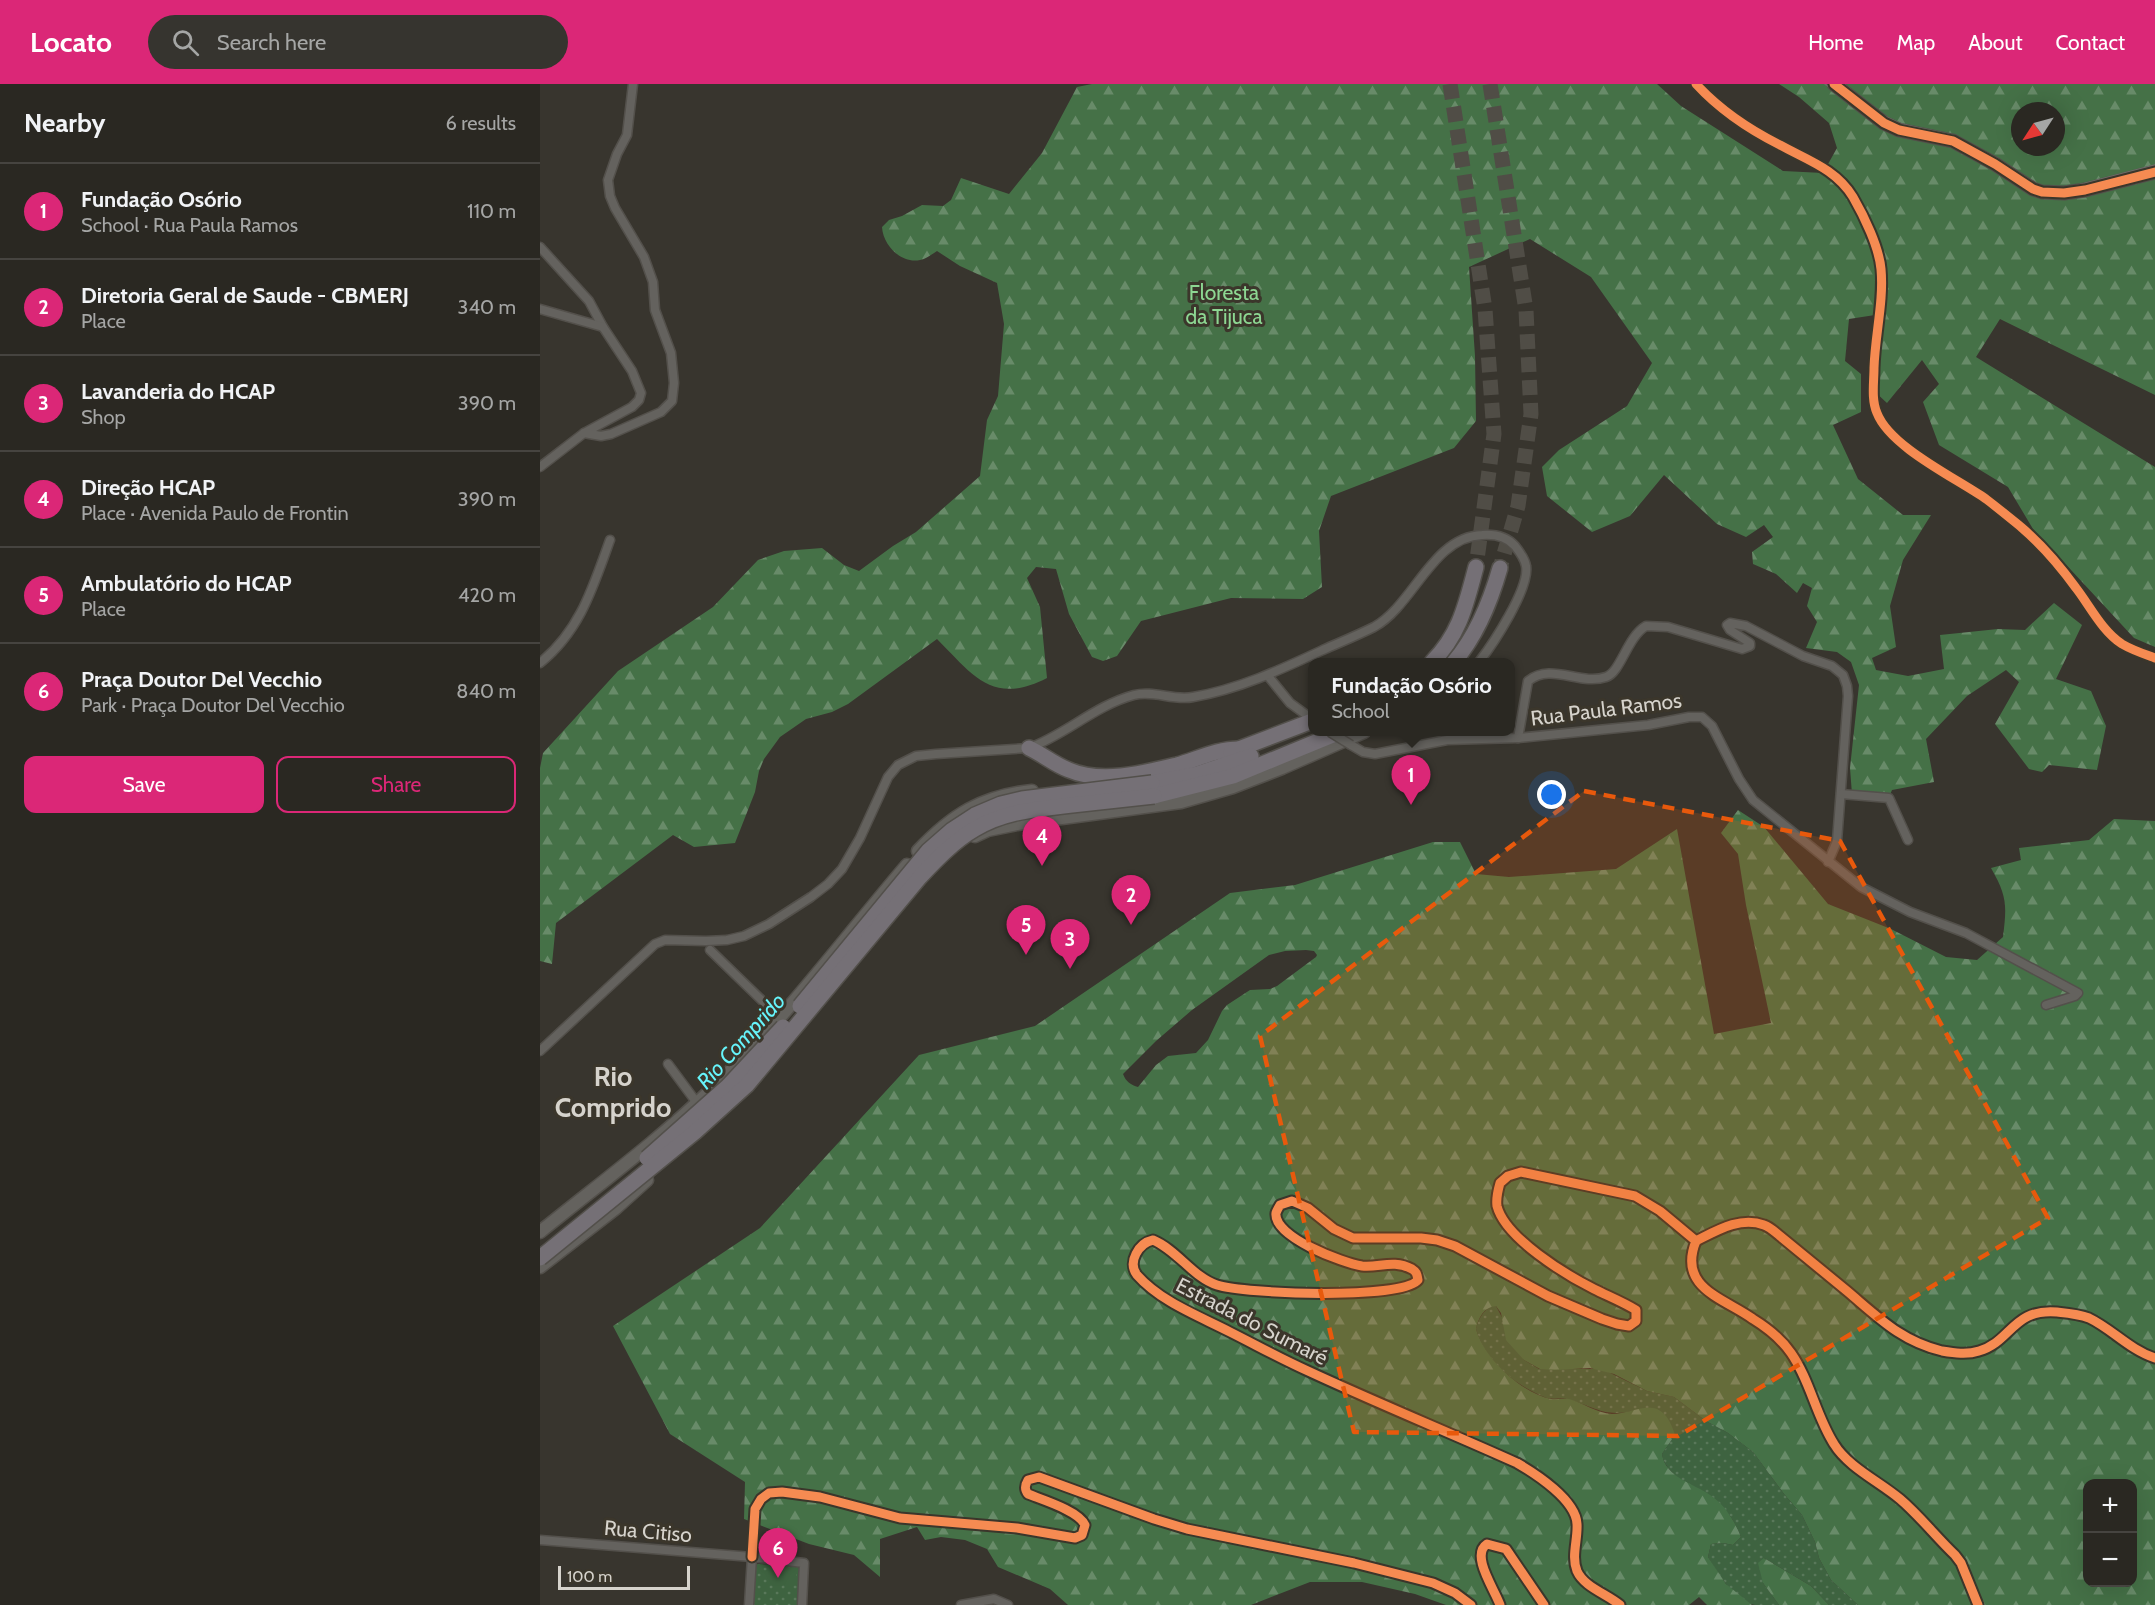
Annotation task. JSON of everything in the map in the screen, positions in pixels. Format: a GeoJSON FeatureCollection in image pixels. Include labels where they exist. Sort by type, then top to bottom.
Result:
{"type":"FeatureCollection","features":[{"type":"Feature","properties":{"kind":"highway"},"geometry":{"type":"LineString","coordinates":[[1436,658],[1450,643],[1457,630],[1476,567]]}},
{"type":"Feature","properties":{"kind":"highway"},"geometry":{"type":"LineString","coordinates":[[1464,658],[1488,605],[1500,568]]}},
{"type":"Feature","properties":{"kind":"highway"},"geometry":{"type":"LineString","coordinates":[[1457,658],[1478,626]]}},
{"type":"Feature","properties":{"kind":"highway"},"geometry":{"type":"LineString","coordinates":[[1128,783],[1167,773],[1239,749],[1308,722]]}},
{"type":"Feature","properties":{"kind":"highway"},"geometry":{"type":"LineString","coordinates":[[543,1262],[747,1085],[920,877],[945,852],[974,829],[997,818],[1027,810],[1153,789],[1223,766],[1308,732]]}},
{"type":"Feature","properties":{"kind":"highway"},"geometry":{"type":"LineString","coordinates":[[540,1247],[650,1156],[728,1086],[779,1031],[928,851],[952,830],[975,815],[1001,804],[1022,799],[1196,787],[1233,776],[1330,736]]}},
{"type":"Feature","properties":{"kind":"highway"},"geometry":{"type":"LineString","coordinates":[[1029,748],[1066,770],[1094,777],[1131,774],[1178,764],[1215,752],[1239,749]]}},
{"type":"Feature","properties":{"kind":"main road"},"geometry":{"type":"LineString","coordinates":[[1834,84],[1884,123],[1899,130],[1953,141],[1995,164],[2033,189],[2042,192],[2064,193],[2085,190],[2155,172]]}},
{"type":"Feature","properties":{"kind":"main road"},"geometry":{"type":"LineString","coordinates":[[540,1247],[543,1262],[616,1208],[731,1109],[756,1083],[931,871],[945,857],[978,834],[1017,824],[1181,802],[1233,787],[1355,736]]}},
{"type":"Feature","properties":{"kind":"main road"},"geometry":{"type":"LineString","coordinates":[[540,1232],[655,1140],[697,1103],[780,1018],[919,850],[967,809],[995,797],[1015,793],[1128,783],[1131,808]]}},
{"type":"Feature","properties":{"kind":"main road"},"geometry":{"type":"LineString","coordinates":[[780,1018],[797,1032]]}},
{"type":"Feature","properties":{"kind":"street"},"geometry":{"type":"LineString","coordinates":[[584,433],[601,436],[610,434],[661,412],[672,401],[675,383],[671,354],[655,310],[653,282],[644,258],[610,196],[608,180],[617,154],[627,135],[633,84]]}},
{"type":"Feature","properties":{"kind":"street"},"geometry":{"type":"LineString","coordinates":[[1696,84],[1710,99],[1735,117],[1779,145],[1826,169],[1838,178],[1851,195],[1862,215],[1881,268],[1881,294],[1874,360],[1874,400],[1876,413],[1887,430],[1903,444],[1986,499],[2022,528],[2057,564],[2106,630],[2120,643],[2155,658]]}},
{"type":"Feature","properties":{"kind":"street"},"geometry":{"type":"LineString","coordinates":[[540,247],[589,301],[632,371],[641,393],[639,400],[632,407],[584,433],[540,467]]}},
{"type":"Feature","properties":{"kind":"street"},"geometry":{"type":"LineString","coordinates":[[540,309],[603,327]]}},
{"type":"Feature","properties":{"kind":"street"},"geometry":{"type":"LineString","coordinates":[[540,1051],[655,944],[664,940],[715,940],[744,936],[769,924],[828,884],[842,869],[860,838],[888,777],[898,765],[916,756],[1029,748],[1091,714],[1141,693],[1190,698],[1268,676],[1381,623],[1450,546],[1473,536],[1498,535],[1510,541],[1520,552],[1526,565],[1525,581],[1518,598],[1483,658]]}},
{"type":"Feature","properties":{"kind":"street"},"geometry":{"type":"LineString","coordinates":[[540,663],[552,654],[583,612],[610,540]]}},
{"type":"Feature","properties":{"kind":"street"},"geometry":{"type":"LineString","coordinates":[[1518,738],[1528,681],[1533,676],[1548,673],[1590,678],[1606,677],[1615,670],[1633,636],[1646,626],[1668,627],[1747,649],[1750,646],[1748,641],[1728,628],[1730,623],[1746,626],[1803,656],[1832,666],[1844,675],[1848,696],[1837,841],[1828,862]]}},
{"type":"Feature","properties":{"kind":"street"},"geometry":{"type":"LineString","coordinates":[[1268,676],[1290,704],[1308,717]]}},
{"type":"Feature","properties":{"kind":"street","name":"Rua Paula Ramos"},"geometry":{"type":"LineString","coordinates":[[1336,736],[1369,754],[1447,740],[1518,738],[1648,725],[1689,717],[1702,717],[1712,726],[1753,800],[1828,862],[1861,886],[1910,912],[1966,933],[2078,993],[2046,1005]]}},
{"type":"Feature","properties":{"kind":"street"},"geometry":{"type":"LineString","coordinates":[[1841,794],[1889,798],[1908,840]]}},
{"type":"Feature","properties":{"kind":"street"},"geometry":{"type":"LineString","coordinates":[[710,950],[780,1018]]}},
{"type":"Feature","properties":{"kind":"street"},"geometry":{"type":"LineString","coordinates":[[668,1064],[697,1103]]}},
{"type":"Feature","properties":{"kind":"street","name":"Estrada do Sumaré"},"geometry":{"type":"LineString","coordinates":[[1620,1605],[1584,1581],[1577,1572],[1574,1560],[1576,1516],[1569,1505],[1538,1475],[1517,1463],[1306,1371],[1180,1306],[1151,1288],[1135,1273],[1133,1259],[1146,1242],[1153,1240],[1181,1257],[1196,1272],[1214,1284],[1257,1292],[1386,1291],[1414,1285],[1418,1280],[1414,1270],[1403,1266],[1387,1263],[1364,1266],[1328,1256],[1293,1237],[1279,1224],[1276,1213],[1280,1205],[1292,1200],[1308,1208],[1334,1229],[1353,1238],[1437,1240],[1455,1246],[1548,1296],[1602,1319],[1629,1326],[1636,1321],[1636,1310],[1562,1271],[1516,1235],[1503,1218],[1497,1205],[1500,1183],[1508,1176],[1521,1172],[1635,1196],[1660,1211],[1696,1241]]}},
{"type":"Feature","properties":{"kind":"street"},"geometry":{"type":"LineString","coordinates":[[1978,1605],[1961,1563],[1955,1555],[1902,1501],[1877,1480],[1858,1468],[1834,1446],[1791,1353],[1753,1319],[1708,1293],[1699,1283],[1691,1264],[1691,1252],[1696,1241],[1727,1225],[1752,1223],[1765,1225],[1881,1322],[1923,1346],[1952,1353],[1966,1354],[1980,1351],[1990,1346],[2031,1314],[2041,1311],[2088,1318],[2143,1353],[2155,1358]]}},
{"type":"Feature","properties":{"kind":"street"},"geometry":{"type":"LineString","coordinates":[[749,1605],[755,1509],[761,1499],[769,1493],[782,1492],[820,1497],[918,1520],[1017,1528],[1075,1538],[1082,1535],[1085,1525],[1083,1520],[1028,1494],[1025,1485],[1028,1480],[1039,1477],[1187,1529],[1354,1563],[1433,1583],[1455,1593],[1471,1605]]}},
{"type":"Feature","properties":{"kind":"street","name":"Rua Citiso"},"geometry":{"type":"LineString","coordinates":[[540,1540],[804,1563],[802,1605]]}},
{"type":"Feature","properties":{"kind":"street"},"geometry":{"type":"LineString","coordinates":[[1500,1605],[1481,1563],[1482,1549],[1492,1544],[1506,1549],[1511,1554],[1544,1605]]}},
{"type":"Feature","properties":{"kind":"street"},"geometry":{"type":"LineString","coordinates":[[961,1605],[994,1599],[1008,1605]]}},
{"type":"Feature","properties":{"kind":"highlighted area"},"geometry":{"type":"Polygon","coordinates":[[[1584,791],[1840,841],[2048,1218],[1678,1436],[1354,1432],[1260,1036],[1584,791]]]}},
{"type":"Feature","properties":{"kind":"green space","name":"Floresta da Tijuca"},"geometry":{"type":"Polygon","coordinates":[[[1092,84],[1657,84],[1681,106],[1783,171],[1823,173],[1837,148],[1829,123],[1799,97],[1779,84],[2155,84],[2155,395],[2000,319],[1976,357],[2155,467],[2155,647],[2134,638],[2033,529],[2008,487],[1939,445],[1923,402],[1939,384],[1922,360],[1887,403],[1873,390],[1875,315],[1849,319],[1845,361],[1861,374],[1861,412],[1833,425],[1858,479],[1903,515],[1931,515],[1903,560],[1890,606],[1896,647],[1872,658],[1876,670],[1908,676],[1944,669],[1940,635],[1998,629],[2025,630],[2054,603],[2082,625],[2056,679],[2091,691],[2106,726],[2097,770],[2049,765],[2042,772],[2029,769],[1995,724],[2019,682],[2006,670],[1967,696],[1926,739],[1934,782],[1892,790],[1889,797],[1852,794],[1850,768],[1859,685],[1851,662],[1837,652],[1806,648],[1817,622],[1807,606],[1812,588],[1803,583],[1797,593],[1776,574],[1753,564],[1752,552],[1773,537],[1764,525],[1746,537],[1717,524],[1664,475],[1630,516],[1592,532],[1547,496],[1542,467],[1559,450],[1627,406],[1652,363],[1591,277],[1530,239],[1469,267],[1475,356],[1476,421],[1454,448],[1331,496],[1319,531],[1322,587],[1303,599],[1231,598],[1141,621],[1117,656],[1103,661],[1092,657],[1069,614],[1056,569],[1036,567],[1027,578],[1040,607],[1047,678],[1028,686],[1012,689],[998,687],[973,675],[937,639],[848,704],[832,712],[806,719],[780,737],[764,759],[755,792],[735,843],[694,847],[673,835],[556,923],[552,964],[540,961],[540,768],[543,753],[618,671],[713,607],[758,560],[784,551],[822,548],[844,565],[859,571],[916,532],[980,476],[987,420],[998,396],[1004,324],[997,283],[960,266],[937,251],[920,260],[906,259],[889,246],[882,227],[889,220],[922,205],[943,206],[951,200],[961,178],[1009,194],[1042,153],[1077,87],[1092,84]]]}},
{"type":"Feature","properties":{"kind":"green space"},"geometry":{"type":"Polygon","coordinates":[[[1738,810],[1764,827],[1828,904],[1891,929],[1946,957],[1977,960],[2003,937],[2005,917],[2003,894],[1991,868],[2021,860],[2019,848],[2089,840],[2114,819],[2155,821],[2155,1605],[1858,1605],[1831,1580],[1819,1558],[1815,1542],[1802,1515],[1753,1452],[1674,1397],[1647,1391],[1614,1374],[1590,1368],[1540,1369],[1524,1360],[1506,1340],[1501,1313],[1496,1306],[1488,1308],[1478,1321],[1476,1329],[1480,1340],[1495,1362],[1527,1389],[1551,1399],[1569,1399],[1606,1413],[1617,1414],[1653,1408],[1665,1415],[1675,1435],[1662,1454],[1669,1469],[1725,1508],[1741,1537],[1733,1545],[1711,1544],[1708,1557],[1726,1584],[1752,1605],[1707,1605],[1699,1597],[1689,1605],[1446,1605],[1415,1594],[1362,1582],[1310,1582],[1251,1605],[1068,1605],[1050,1589],[998,1567],[987,1549],[965,1540],[941,1537],[925,1540],[917,1527],[880,1539],[880,1577],[854,1555],[809,1544],[744,1519],[745,1482],[670,1434],[613,1326],[760,1228],[919,1055],[1035,1026],[1230,893],[1295,885],[1433,842],[1460,842],[1476,874],[1509,877],[1616,869],[1677,829],[1714,1034],[1771,1023],[1746,905],[1738,854],[1721,833],[1738,810]],[[1285,951],[1269,955],[1192,1010],[1156,1041],[1123,1074],[1126,1079],[1138,1087],[1156,1065],[1168,1056],[1196,1053],[1208,1040],[1227,1005],[1250,990],[1270,989],[1277,986],[1316,957],[1314,951],[1285,951]]]}},
{"type":"Feature","properties":{"kind":"green space"},"geometry":{"type":"Polygon","coordinates":[[[1492,1306],[1496,1306],[1524,1360],[1539,1369],[1602,1369],[1647,1391],[1674,1397],[1753,1452],[1802,1515],[1815,1542],[1819,1558],[1831,1580],[1858,1605],[1829,1605],[1811,1586],[1764,1558],[1763,1583],[1779,1605],[1755,1605],[1741,1599],[1716,1571],[1708,1557],[1711,1544],[1733,1545],[1741,1537],[1727,1512],[1671,1472],[1665,1463],[1662,1454],[1675,1435],[1637,1410],[1609,1412],[1567,1399],[1547,1398],[1514,1380],[1487,1352],[1476,1329],[1481,1316],[1492,1306]]]}},
{"type":"Feature","properties":{"kind":"green space"},"geometry":{"type":"Polygon","coordinates":[[[1764,1558],[1811,1586],[1829,1605],[1779,1605],[1763,1583],[1758,1563],[1764,1558]]]}},
{"type":"Feature","properties":{"kind":"green space"},"geometry":{"type":"Polygon","coordinates":[[[756,1564],[801,1566],[800,1605],[753,1605],[756,1564]]]}},
{"type":"Feature","properties":{"kind":"green space"},"geometry":{"type":"Polygon","coordinates":[[[767,1568],[796,1568],[796,1584],[767,1584],[767,1568]]]}},
{"type":"Feature","properties":{"kind":"tunnel"},"geometry":{"type":"LineString","coordinates":[[1450,84],[1485,309],[1494,434],[1476,567]]}},
{"type":"Feature","properties":{"kind":"tunnel"},"geometry":{"type":"LineString","coordinates":[[1490,84],[1526,310],[1531,414],[1518,506],[1500,568]]}},
{"type":"Feature","properties":{"kind":"tram line"},"geometry":{"type":"LineString","coordinates":[[1825,84],[1850,100],[1874,121],[1898,135],[1950,145],[1993,168],[2036,196],[2048,198],[2087,194],[2155,176]]}},
{"type":"Feature","properties":{"kind":"tram line"},"geometry":{"type":"LineString","coordinates":[[1844,84],[1880,114],[1901,124],[1952,135],[1998,159],[2037,185],[2051,190],[2155,165]]}},
{"type":"Feature","properties":{"kind":"cycle path"},"geometry":{"type":"LineString","coordinates":[[1696,84],[1746,126],[1830,172],[1853,197],[1866,222],[1880,260],[1881,293],[1873,390],[1875,408],[1884,426],[1909,450],[1986,499],[2021,527],[2057,564],[2115,639],[2138,652],[2155,658]]}},
{"type":"Feature","properties":{"kind":"cycle path"},"geometry":{"type":"LineString","coordinates":[[1834,84],[1884,123],[1899,130],[1953,141],[1995,164],[2033,189],[2042,192],[2064,193],[2085,190],[2155,172]]}},
{"type":"Feature","properties":{"kind":"cycle path"},"geometry":{"type":"LineString","coordinates":[[1620,1605],[1580,1577],[1575,1565],[1577,1530],[1575,1515],[1563,1497],[1544,1481],[1517,1463],[1360,1395],[1181,1308],[1157,1293],[1137,1275],[1133,1264],[1139,1249],[1153,1240],[1170,1250],[1201,1276],[1217,1285],[1258,1291],[1354,1293],[1406,1286],[1418,1280],[1415,1271],[1405,1266],[1353,1264],[1297,1240],[1278,1222],[1276,1213],[1280,1205],[1292,1201],[1308,1208],[1334,1229],[1353,1238],[1421,1238],[1455,1246],[1548,1296],[1602,1319],[1629,1326],[1636,1321],[1636,1310],[1582,1283],[1524,1243],[1502,1218],[1497,1200],[1500,1183],[1508,1176],[1521,1172],[1635,1196],[1660,1211],[1696,1241],[1692,1257],[1693,1270],[1698,1281],[1706,1290],[1763,1326],[1787,1348],[1798,1364],[1822,1422],[1834,1444],[1847,1460],[1900,1499],[1955,1555],[1961,1563],[1978,1605]]}},
{"type":"Feature","properties":{"kind":"cycle path"},"geometry":{"type":"LineString","coordinates":[[1696,1241],[1737,1223],[1746,1222],[1766,1226],[1902,1335],[1927,1347],[1942,1351],[1956,1353],[1979,1351],[1990,1347],[2021,1320],[2042,1312],[2057,1312],[2089,1318],[2137,1350],[2155,1358]]}},
{"type":"Feature","properties":{"kind":"cycle path"},"geometry":{"type":"LineString","coordinates":[[752,1557],[755,1509],[761,1499],[769,1493],[782,1492],[820,1497],[900,1518],[1017,1528],[1075,1538],[1082,1535],[1085,1525],[1076,1515],[1060,1506],[1028,1494],[1025,1487],[1028,1480],[1039,1477],[1187,1529],[1354,1563],[1433,1583],[1455,1593],[1471,1605]]}},
{"type":"Feature","properties":{"kind":"cycle path"},"geometry":{"type":"LineString","coordinates":[[1500,1605],[1482,1564],[1482,1549],[1487,1544],[1506,1549],[1544,1605]]}},
{"type":"Feature","properties":{"kind":"place","name":"Fundação Osório"},"geometry":{"type":"Point","coordinates":[1411,805]}},
{"type":"Feature","properties":{"kind":"place","name":"Direção HCAP"},"geometry":{"type":"Point","coordinates":[1042,866]}},
{"type":"Feature","properties":{"kind":"place","name":"Diretoria Geral de Saude - CBMERJ"},"geometry":{"type":"Point","coordinates":[1131,925]}},
{"type":"Feature","properties":{"kind":"place","name":"Ambulatório do HCAP"},"geometry":{"type":"Point","coordinates":[1026,955]}},
{"type":"Feature","properties":{"kind":"place","name":"Lavanderia do HCAP"},"geometry":{"type":"Point","coordinates":[1070,969]}},
{"type":"Feature","properties":{"kind":"place","name":"Praça Doutor Del Vecchio"},"geometry":{"type":"Point","coordinates":[778,1578]}},
{"type":"Feature","properties":{"kind":"district","name":"Rio Comprido"},"geometry":{"type":"Point","coordinates":[613,1092]}}]}
